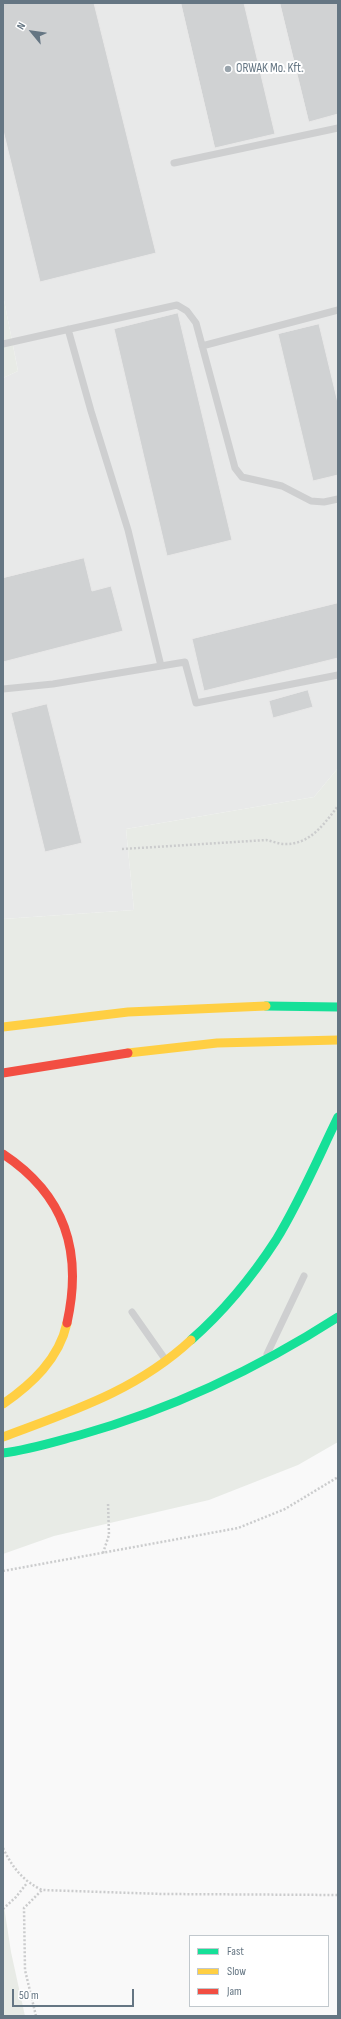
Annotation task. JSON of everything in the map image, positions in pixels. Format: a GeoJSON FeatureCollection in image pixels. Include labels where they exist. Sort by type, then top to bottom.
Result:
{"type":"FeatureCollection","features":[{"type":"Feature","properties":{"kind":"highway"},"geometry":{"type":"LineString","coordinates":[[3,1027],[63,1017],[143,1010],[286,1006],[338,1007]]}},
{"type":"Feature","properties":{"kind":"highway"},"geometry":{"type":"LineString","coordinates":[[3,1073],[95,1057],[174,1047],[217,1043],[338,1040]]}},
{"type":"Feature","properties":{"kind":"highway"},"geometry":{"type":"LineString","coordinates":[[3,1437],[106,1397],[141,1378],[194,1340],[220,1315],[242,1289],[267,1255],[290,1215],[338,1117]]}},
{"type":"Feature","properties":{"kind":"highway"},"geometry":{"type":"LineString","coordinates":[[3,1154],[37,1181],[56,1210],[69,1241],[73,1265],[74,1285],[71,1311],[54,1355],[28,1387],[3,1404]]}},
{"type":"Feature","properties":{"kind":"highway"},"geometry":{"type":"LineString","coordinates":[[3,1453],[105,1428],[155,1412],[202,1393],[263,1363],[309,1337],[338,1317]]}},
{"type":"Feature","properties":{"kind":"highway"},"geometry":{"type":"LineString","coordinates":[[3,1430],[46,1420]]}},
{"type":"Feature","properties":{"kind":"lane"},"geometry":{"type":"LineString","coordinates":[[174,163],[338,128]]}},
{"type":"Feature","properties":{"kind":"lane"},"geometry":{"type":"LineString","coordinates":[[3,344],[177,305],[188,311],[196,323],[235,468],[242,477],[282,486],[311,501],[324,502],[338,499]]}},
{"type":"Feature","properties":{"kind":"lane"},"geometry":{"type":"LineString","coordinates":[[202,346],[338,310]]}},
{"type":"Feature","properties":{"kind":"lane"},"geometry":{"type":"LineString","coordinates":[[68,329],[91,411],[128,530],[161,666]]}},
{"type":"Feature","properties":{"kind":"lane"},"geometry":{"type":"LineString","coordinates":[[3,689],[53,684],[185,662],[196,703],[338,674]]}},
{"type":"Feature","properties":{"kind":"lane"},"geometry":{"type":"LineString","coordinates":[[263,1363],[304,1276]]}},
{"type":"Feature","properties":{"kind":"lane"},"geometry":{"type":"LineString","coordinates":[[132,1312],[166,1360]]}},
{"type":"Feature","properties":{"kind":"path"},"geometry":{"type":"LineString","coordinates":[[122,848],[266,840],[284,845],[307,840],[324,824],[338,806]]}},
{"type":"Feature","properties":{"kind":"path"},"geometry":{"type":"LineString","coordinates":[[3,1571],[238,1528],[285,1509],[338,1477]]}},
{"type":"Feature","properties":{"kind":"path"},"geometry":{"type":"LineString","coordinates":[[103,1553],[109,1535],[108,1503]]}},
{"type":"Feature","properties":{"kind":"path"},"geometry":{"type":"LineString","coordinates":[[3,1848],[8,1859],[27,1883],[42,1890],[163,1894],[338,1895]]}},
{"type":"Feature","properties":{"kind":"path"},"geometry":{"type":"LineString","coordinates":[[3,1909],[16,1897],[27,1883]]}},
{"type":"Feature","properties":{"kind":"path"},"geometry":{"type":"LineString","coordinates":[[36,2016],[25,1970],[24,1908],[42,1890]]}},
{"type":"Feature","properties":{"kind":"shaded area"},"geometry":{"type":"Polygon","coordinates":[[[3,3],[338,3],[338,768],[314,797],[126,829],[134,910],[3,919],[3,378],[18,371],[3,295],[3,3]]]}},
{"type":"Feature","properties":{"kind":"shaded area"},"geometry":{"type":"Polygon","coordinates":[[[3,295],[18,371],[3,378],[3,295]]]}},
{"type":"Feature","properties":{"kind":"shaded area"},"geometry":{"type":"Polygon","coordinates":[[[338,768],[338,1442],[298,1465],[209,1500],[54,1536],[3,1554],[3,919],[134,910],[126,829],[314,797],[338,768]]]}},
{"type":"Feature","properties":{"kind":"shaded area"},"geometry":{"type":"Polygon","coordinates":[[[3,1900],[11,1952],[25,2016],[3,2016],[3,1900]]]}},
{"type":"Feature","properties":{"kind":"building"},"geometry":{"type":"Polygon","coordinates":[[[3,3],[94,3],[156,253],[40,282],[3,130],[3,3]]]}},
{"type":"Feature","properties":{"kind":"building","name":"ORWAK Mo. Kft."},"geometry":{"type":"Polygon","coordinates":[[[181,3],[244,3],[275,134],[215,148],[181,3]]]}},
{"type":"Feature","properties":{"kind":"building"},"geometry":{"type":"Polygon","coordinates":[[[280,3],[338,3],[338,114],[309,122],[280,3]]]}},
{"type":"Feature","properties":{"kind":"building"},"geometry":{"type":"Polygon","coordinates":[[[178,313],[232,540],[167,556],[114,329],[178,313]]]}},
{"type":"Feature","properties":{"kind":"building"},"geometry":{"type":"Polygon","coordinates":[[[319,324],[338,403],[338,475],[313,481],[278,334],[319,324]]]}},
{"type":"Feature","properties":{"kind":"building"},"geometry":{"type":"Polygon","coordinates":[[[84,558],[92,591],[111,586],[123,631],[3,662],[3,578],[84,558]]]}},
{"type":"Feature","properties":{"kind":"building"},"geometry":{"type":"Polygon","coordinates":[[[338,603],[338,658],[204,691],[192,639],[338,603]]]}},
{"type":"Feature","properties":{"kind":"building"},"geometry":{"type":"Polygon","coordinates":[[[308,690],[313,707],[273,718],[269,701],[308,690]]]}},
{"type":"Feature","properties":{"kind":"building"},"geometry":{"type":"Polygon","coordinates":[[[47,704],[82,843],[45,852],[11,713],[47,704]]]}},
{"type":"Feature","properties":{"kind":"traffic: fast"},"geometry":{"type":"LineString","coordinates":[[266,1006],[338,1007]]}},
{"type":"Feature","properties":{"kind":"traffic: fast"},"geometry":{"type":"LineString","coordinates":[[191,1340],[237,1293],[276,1240],[301,1195],[338,1117]]}},
{"type":"Feature","properties":{"kind":"traffic: fast"},"geometry":{"type":"LineString","coordinates":[[3,1453],[32,1448],[114,1425],[181,1400],[213,1386],[276,1354],[338,1317]]}},
{"type":"Feature","properties":{"kind":"traffic: slow"},"geometry":{"type":"LineString","coordinates":[[3,1027],[128,1012],[266,1006]]}},
{"type":"Feature","properties":{"kind":"traffic: slow"},"geometry":{"type":"LineString","coordinates":[[128,1053],[217,1043],[338,1040]]}},
{"type":"Feature","properties":{"kind":"traffic: slow"},"geometry":{"type":"LineString","coordinates":[[3,1404],[24,1388],[43,1370],[58,1348],[67,1323]]}},
{"type":"Feature","properties":{"kind":"traffic: slow"},"geometry":{"type":"LineString","coordinates":[[3,1437],[54,1418],[102,1398],[126,1386],[170,1358],[191,1340]]}},
{"type":"Feature","properties":{"kind":"traffic: jam"},"geometry":{"type":"LineString","coordinates":[[3,1073],[128,1053]]}},
{"type":"Feature","properties":{"kind":"traffic: jam"},"geometry":{"type":"LineString","coordinates":[[3,1154],[24,1170],[41,1188],[55,1207],[64,1227],[70,1249],[72,1272],[71,1297],[67,1323]]}},
{"type":"Feature","properties":{"kind":"place","name":"ORWAK Mo. Kft."},"geometry":{"type":"Point","coordinates":[228,69]}}]}
